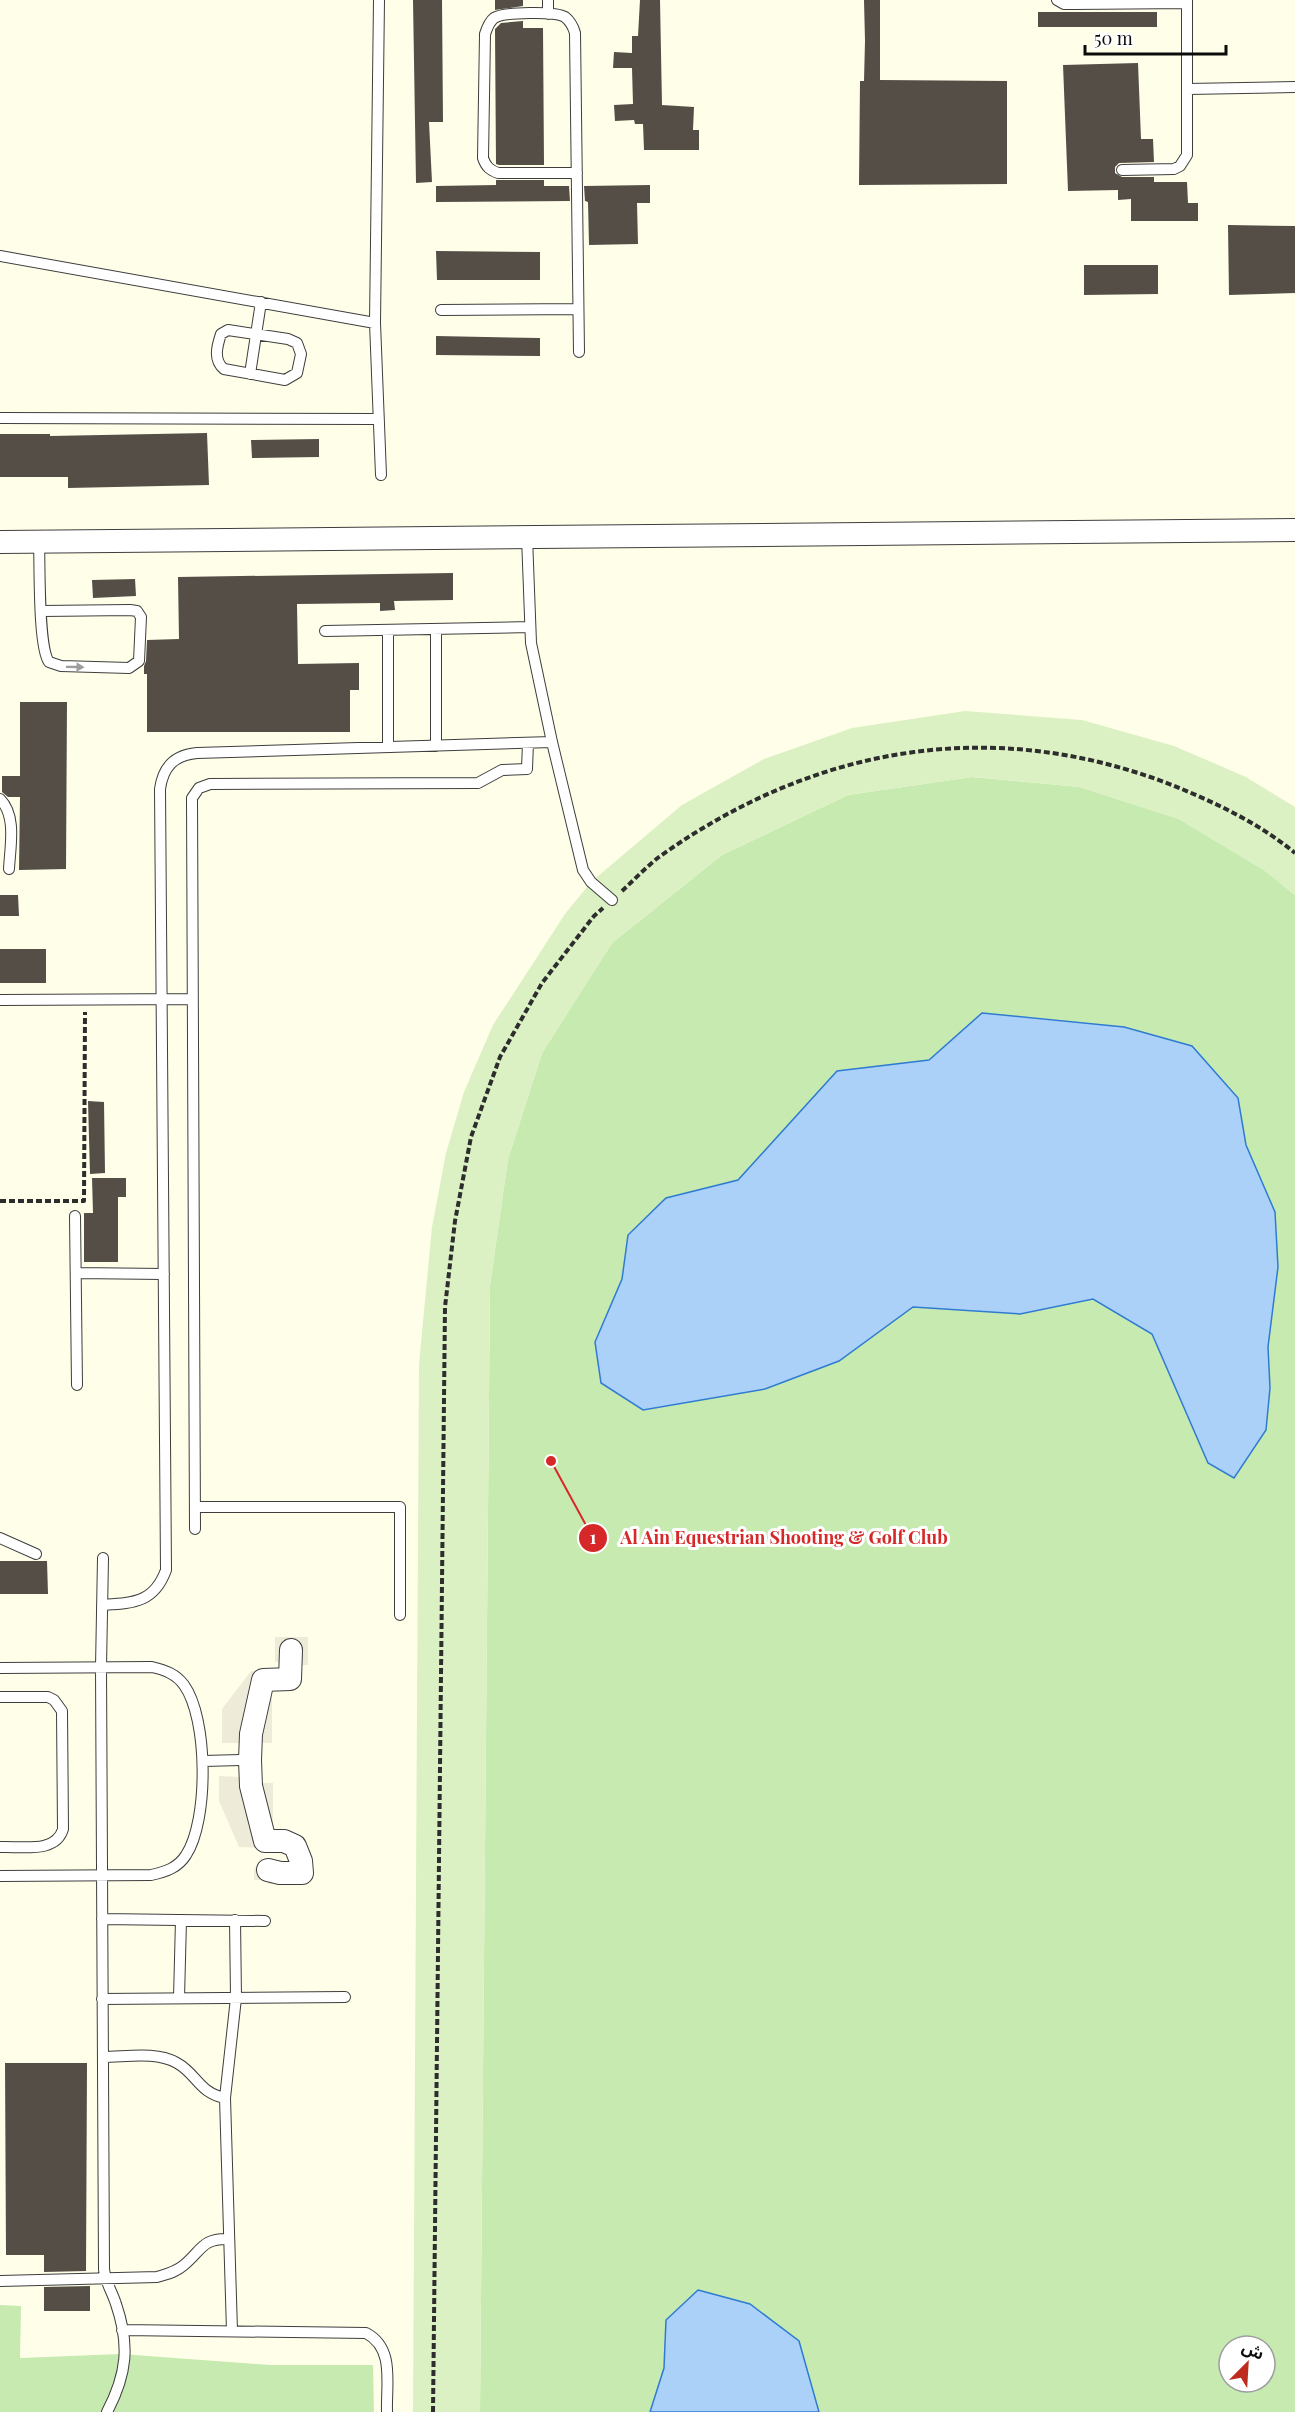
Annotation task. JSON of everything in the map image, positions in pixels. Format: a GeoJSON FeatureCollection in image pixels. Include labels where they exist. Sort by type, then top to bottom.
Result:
{"type":"FeatureCollection","features":[{"type":"Feature","properties":{"kind":"street"},"geometry":{"type":"LineString","coordinates":[[0,542],[1295,530]]}},
{"type":"Feature","properties":{"kind":"street"},"geometry":{"type":"LineString","coordinates":[[268,1870],[280,1873],[302,1873],[296,1845],[284,1841],[265,1841],[251,1786],[251,1734],[263,1680],[291,1679],[291,1650]]}},
{"type":"Feature","properties":{"kind":"lane"},"geometry":{"type":"LineString","coordinates":[[379,0],[375,322],[381,475]]}},
{"type":"Feature","properties":{"kind":"lane"},"geometry":{"type":"LineString","coordinates":[[548,0],[548,14]]}},
{"type":"Feature","properties":{"kind":"lane"},"geometry":{"type":"LineString","coordinates":[[1057,0],[1064,4],[1187,1],[1187,150],[1184,161],[1174,169],[1122,170]]}},
{"type":"Feature","properties":{"kind":"lane"},"geometry":{"type":"LineString","coordinates":[[577,173],[498,173],[488,168],[483,158],[485,34],[491,21],[502,15],[548,14],[566,18],[575,33],[577,173],[578,309],[579,352]]}},
{"type":"Feature","properties":{"kind":"lane"},"geometry":{"type":"LineString","coordinates":[[1187,89],[1295,87]]}},
{"type":"Feature","properties":{"kind":"lane"},"geometry":{"type":"LineString","coordinates":[[0,255],[375,322]]}},
{"type":"Feature","properties":{"kind":"lane"},"geometry":{"type":"LineString","coordinates":[[250,374],[261,302]]}},
{"type":"Feature","properties":{"kind":"lane"},"geometry":{"type":"LineString","coordinates":[[441,310],[578,309]]}},
{"type":"Feature","properties":{"kind":"lane"},"geometry":{"type":"LineString","coordinates":[[224,331],[256,334],[292,340],[300,346],[298,370],[290,379],[224,369],[219,365],[216,357],[219,339],[224,331]]}},
{"type":"Feature","properties":{"kind":"lane"},"geometry":{"type":"LineString","coordinates":[[0,418],[378,419]]}},
{"type":"Feature","properties":{"kind":"lane"},"geometry":{"type":"LineString","coordinates":[[527,537],[531,643],[552,742],[583,870],[591,882],[612,900]]}},
{"type":"Feature","properties":{"kind":"lane"},"geometry":{"type":"LineString","coordinates":[[39,542],[42,611],[44,652],[49,662],[54,665],[129,668],[139,661],[141,617],[137,611],[42,611]]}},
{"type":"Feature","properties":{"kind":"lane"},"geometry":{"type":"LineString","coordinates":[[325,631],[530,627]]}},
{"type":"Feature","properties":{"kind":"lane"},"geometry":{"type":"LineString","coordinates":[[436,629],[436,746]]}},
{"type":"Feature","properties":{"kind":"lane"},"geometry":{"type":"LineString","coordinates":[[388,630],[388,747]]}},
{"type":"Feature","properties":{"kind":"lane"},"geometry":{"type":"LineString","coordinates":[[102,1605],[141,1600],[157,1588],[166,1570],[160,789],[166,767],[175,759],[186,754],[197,753],[552,742]]}},
{"type":"Feature","properties":{"kind":"lane"},"geometry":{"type":"LineString","coordinates":[[195,1529],[190,804],[192,798],[199,788],[210,784],[478,783],[502,770],[527,769],[528,743]]}},
{"type":"Feature","properties":{"kind":"lane"},"geometry":{"type":"LineString","coordinates":[[0,799],[6,806],[10,818],[9,869]]}},
{"type":"Feature","properties":{"kind":"lane"},"geometry":{"type":"LineString","coordinates":[[0,1000],[192,999]]}},
{"type":"Feature","properties":{"kind":"lane"},"geometry":{"type":"LineString","coordinates":[[75,1216],[76,1385]]}},
{"type":"Feature","properties":{"kind":"lane"},"geometry":{"type":"LineString","coordinates":[[76,1273],[164,1274]]}},
{"type":"Feature","properties":{"kind":"lane"},"geometry":{"type":"LineString","coordinates":[[195,1508],[400,1507],[400,1615]]}},
{"type":"Feature","properties":{"kind":"lane"},"geometry":{"type":"LineString","coordinates":[[0,1538],[36,1554]]}},
{"type":"Feature","properties":{"kind":"lane"},"geometry":{"type":"LineString","coordinates":[[103,1558],[101,1667],[105,2278],[117,2307],[122,2330],[123,2372],[118,2391],[106,2412]]}},
{"type":"Feature","properties":{"kind":"lane"},"geometry":{"type":"LineString","coordinates":[[0,1668],[152,1667],[165,1670],[177,1677],[184,1685],[195,1712],[203,1761],[198,1820],[192,1841],[182,1860],[166,1872],[151,1875],[0,1876]]}},
{"type":"Feature","properties":{"kind":"lane"},"geometry":{"type":"LineString","coordinates":[[0,1697],[48,1697],[59,1705],[63,1716],[63,1829],[58,1840],[46,1846],[0,1846]]}},
{"type":"Feature","properties":{"kind":"lane"},"geometry":{"type":"LineString","coordinates":[[203,1761],[250,1761]]}},
{"type":"Feature","properties":{"kind":"lane"},"geometry":{"type":"LineString","coordinates":[[102,1919],[266,1921]]}},
{"type":"Feature","properties":{"kind":"lane"},"geometry":{"type":"LineString","coordinates":[[179,1998],[181,1920]]}},
{"type":"Feature","properties":{"kind":"lane"},"geometry":{"type":"LineString","coordinates":[[232,2331],[225,2098],[236,1998],[235,1920]]}},
{"type":"Feature","properties":{"kind":"lane"},"geometry":{"type":"LineString","coordinates":[[102,1999],[345,1997]]}},
{"type":"Feature","properties":{"kind":"lane"},"geometry":{"type":"LineString","coordinates":[[103,2057],[155,2056],[167,2058],[186,2070],[206,2092],[225,2098]]}},
{"type":"Feature","properties":{"kind":"lane"},"geometry":{"type":"LineString","coordinates":[[0,2281],[157,2277],[183,2267],[208,2242],[218,2238],[229,2239]]}},
{"type":"Feature","properties":{"kind":"lane"},"geometry":{"type":"LineString","coordinates":[[122,2330],[366,2333],[375,2337],[385,2351],[387,2412]]}},
{"type":"Feature","properties":{"kind":"path"},"geometry":{"type":"LineString","coordinates":[[433,2412],[445,1307],[455,1221],[471,1137],[500,1057],[542,983],[594,916],[657,859],[729,812],[807,777],[889,755],[963,747],[1049,752],[1133,770],[1212,801],[1295,853]]}},
{"type":"Feature","properties":{"kind":"path"},"geometry":{"type":"LineString","coordinates":[[0,1202],[84,1201],[86,1000]]}},
{"type":"Feature","properties":{"kind":"green space"},"geometry":{"type":"Polygon","coordinates":[[[965,711],[1082,720],[1174,746],[1246,777],[1295,807],[1295,895],[1264,870],[1179,819],[1080,787],[972,777],[848,795],[722,855],[612,943],[542,1053],[508,1159],[490,1285],[480,2412],[413,2412],[419,1364],[432,1227],[446,1153],[464,1092],[493,1025],[565,914],[591,882],[682,805],[764,759],[852,728],[965,711]]]}},
{"type":"Feature","properties":{"kind":"green space"},"geometry":{"type":"Polygon","coordinates":[[[972,777],[1080,787],[1179,819],[1264,870],[1295,895],[1295,2412],[480,2412],[490,1285],[508,1159],[542,1053],[612,943],[722,855],[848,795],[972,777]]]}},
{"type":"Feature","properties":{"kind":"green space"},"geometry":{"type":"Polygon","coordinates":[[[0,2305],[21,2306],[20,2358],[121,2354],[270,2365],[373,2365],[374,2412],[0,2412],[0,2305]]]}},
{"type":"Feature","properties":{"kind":"shaded area"},"geometry":{"type":"Polygon","coordinates":[[[275,1637],[308,1637],[308,1665],[298,1665],[299,1687],[272,1688],[272,1743],[261,1743],[261,1783],[273,1783],[273,1835],[300,1835],[300,1851],[309,1851],[309,1884],[268,1884],[268,1880],[254,1880],[254,1870],[260,1859],[295,1863],[295,1851],[279,1848],[239,1847],[219,1801],[219,1776],[240,1777],[241,1743],[222,1743],[222,1709],[251,1671],[283,1671],[283,1662],[275,1662],[275,1637]]]}},
{"type":"Feature","properties":{"kind":"water"},"geometry":{"type":"Polygon","coordinates":[[[982,1013],[1124,1027],[1192,1046],[1238,1098],[1246,1145],[1275,1212],[1278,1267],[1268,1347],[1270,1388],[1266,1430],[1234,1478],[1208,1463],[1152,1334],[1093,1299],[1020,1314],[913,1307],[839,1361],[765,1389],[643,1410],[601,1383],[595,1342],[622,1279],[628,1235],[666,1198],[738,1180],[837,1071],[929,1060],[982,1013]]]}},
{"type":"Feature","properties":{"kind":"water"},"geometry":{"type":"Polygon","coordinates":[[[698,2290],[750,2304],[799,2341],[819,2412],[650,2412],[664,2368],[666,2320],[698,2290]]]}},
{"type":"Feature","properties":{"kind":"building"},"geometry":{"type":"Polygon","coordinates":[[[413,0],[442,0],[443,122],[429,122],[432,182],[416,183],[413,0]]]}},
{"type":"Feature","properties":{"kind":"building"},"geometry":{"type":"Polygon","coordinates":[[[495,0],[523,0],[523,6],[495,10],[495,0]]]}},
{"type":"Feature","properties":{"kind":"building"},"geometry":{"type":"Polygon","coordinates":[[[640,0],[660,0],[662,105],[694,107],[693,130],[699,130],[699,150],[644,150],[643,124],[635,124],[634,120],[615,121],[614,105],[633,104],[632,68],[613,68],[614,52],[632,53],[632,36],[638,36],[640,0]]]}},
{"type":"Feature","properties":{"kind":"building"},"geometry":{"type":"Polygon","coordinates":[[[864,0],[880,0],[880,80],[1007,81],[1007,184],[859,185],[860,81],[864,81],[864,0]]]}},
{"type":"Feature","properties":{"kind":"building"},"geometry":{"type":"Polygon","coordinates":[[[1038,12],[1157,12],[1157,27],[1038,27],[1038,12]]]}},
{"type":"Feature","properties":{"kind":"building"},"geometry":{"type":"Polygon","coordinates":[[[523,21],[523,28],[543,28],[544,165],[499,165],[496,164],[495,29],[501,23],[523,21]]]}},
{"type":"Feature","properties":{"kind":"building"},"geometry":{"type":"Polygon","coordinates":[[[1138,63],[1141,139],[1153,139],[1154,162],[1119,163],[1115,167],[1115,173],[1122,177],[1154,177],[1154,182],[1187,182],[1188,203],[1198,203],[1198,221],[1131,221],[1131,199],[1118,200],[1118,190],[1068,191],[1063,65],[1138,63]]]}},
{"type":"Feature","properties":{"kind":"building"},"geometry":{"type":"Polygon","coordinates":[[[496,180],[544,180],[544,186],[569,186],[570,201],[436,202],[436,186],[496,185],[496,180]]]}},
{"type":"Feature","properties":{"kind":"building"},"geometry":{"type":"Polygon","coordinates":[[[650,185],[650,203],[637,203],[638,244],[589,245],[588,202],[585,201],[584,186],[650,185]]]}},
{"type":"Feature","properties":{"kind":"building"},"geometry":{"type":"Polygon","coordinates":[[[1228,225],[1295,226],[1295,293],[1229,295],[1228,225]]]}},
{"type":"Feature","properties":{"kind":"building"},"geometry":{"type":"Polygon","coordinates":[[[436,251],[540,252],[540,280],[437,280],[436,251]]]}},
{"type":"Feature","properties":{"kind":"building"},"geometry":{"type":"Polygon","coordinates":[[[1084,265],[1158,265],[1158,294],[1084,295],[1084,265]]]}},
{"type":"Feature","properties":{"kind":"building"},"geometry":{"type":"Polygon","coordinates":[[[436,336],[540,338],[540,356],[436,355],[436,336]]]}},
{"type":"Feature","properties":{"kind":"building"},"geometry":{"type":"Polygon","coordinates":[[[207,433],[209,485],[68,488],[68,477],[0,477],[0,434],[50,434],[50,436],[207,433]]]}},
{"type":"Feature","properties":{"kind":"building"},"geometry":{"type":"Polygon","coordinates":[[[319,439],[319,457],[252,458],[251,440],[319,439]]]}},
{"type":"Feature","properties":{"kind":"building"},"geometry":{"type":"Polygon","coordinates":[[[453,573],[453,600],[394,601],[395,610],[380,611],[380,603],[297,604],[298,664],[359,663],[359,690],[350,690],[350,732],[147,732],[147,674],[144,674],[144,666],[147,640],[179,639],[178,577],[453,573]]]}},
{"type":"Feature","properties":{"kind":"building"},"geometry":{"type":"Polygon","coordinates":[[[135,579],[136,596],[93,598],[92,580],[135,579]]]}},
{"type":"Feature","properties":{"kind":"building"},"geometry":{"type":"Polygon","coordinates":[[[20,702],[67,702],[66,869],[19,870],[20,797],[8,797],[2,792],[2,776],[20,776],[20,702]]]}},
{"type":"Feature","properties":{"kind":"building"},"geometry":{"type":"Polygon","coordinates":[[[0,895],[18,895],[19,916],[0,916],[0,895]]]}},
{"type":"Feature","properties":{"kind":"building"},"geometry":{"type":"Polygon","coordinates":[[[0,949],[46,949],[46,983],[0,983],[0,949]]]}},
{"type":"Feature","properties":{"kind":"building"},"geometry":{"type":"Polygon","coordinates":[[[88,1101],[104,1102],[105,1173],[90,1174],[88,1101]]]}},
{"type":"Feature","properties":{"kind":"building"},"geometry":{"type":"Polygon","coordinates":[[[92,1178],[126,1178],[126,1197],[118,1197],[118,1262],[84,1262],[84,1213],[93,1213],[92,1178]]]}},
{"type":"Feature","properties":{"kind":"building"},"geometry":{"type":"Polygon","coordinates":[[[0,1561],[47,1561],[48,1594],[0,1594],[0,1561]]]}},
{"type":"Feature","properties":{"kind":"building"},"geometry":{"type":"Polygon","coordinates":[[[5,2063],[87,2063],[86,2271],[44,2272],[44,2255],[6,2255],[5,2063]]]}},
{"type":"Feature","properties":{"kind":"building"},"geometry":{"type":"Polygon","coordinates":[[[90,2286],[90,2311],[44,2311],[44,2287],[90,2286]]]}},
{"type":"Feature","properties":{"kind":"place","name":"Al Ain Equestrian Shooting & Golf Club"},"geometry":{"type":"Point","coordinates":[551,1461]}}]}
